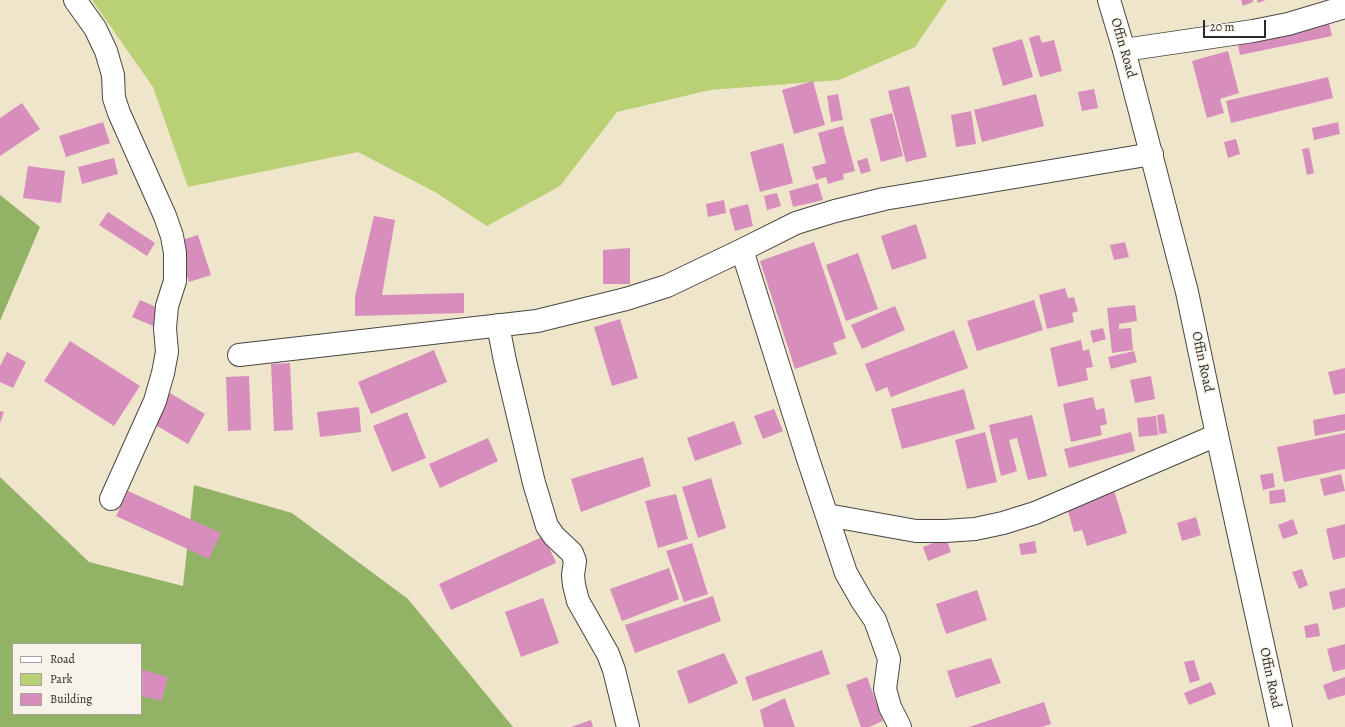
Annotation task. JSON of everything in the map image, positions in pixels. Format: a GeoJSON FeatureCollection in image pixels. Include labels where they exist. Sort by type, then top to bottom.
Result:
{"type":"FeatureCollection","features":[{"type":"Feature","properties":{"kind":"street"},"geometry":{"type":"LineString","coordinates":[[75,0],[95,28],[106,51],[113,75],[114,98],[165,216],[172,236],[175,254],[175,281],[167,306],[165,328],[167,352],[163,373],[155,401],[111,499]]}},
{"type":"Feature","properties":{"kind":"street","name":"Offin Road"},"geometry":{"type":"LineString","coordinates":[[1109,0],[1152,154],[1187,292],[1281,727]]}},
{"type":"Feature","properties":{"kind":"street"},"geometry":{"type":"LineString","coordinates":[[1124,50],[1254,31],[1288,24],[1345,7]]}},
{"type":"Feature","properties":{"kind":"street"},"geometry":{"type":"LineString","coordinates":[[238,355],[536,321],[626,299],[667,286],[796,223],[834,211],[884,199],[1152,154]]}},
{"type":"Feature","properties":{"kind":"street"},"geometry":{"type":"LineString","coordinates":[[742,250],[808,459],[846,573],[875,620],[889,659],[885,689],[890,707],[900,727]]}},
{"type":"Feature","properties":{"kind":"street"},"geometry":{"type":"LineString","coordinates":[[498,325],[532,475],[547,526],[554,536],[572,553],[575,561],[573,575],[578,601],[608,654],[614,670],[628,727]]}},
{"type":"Feature","properties":{"kind":"street"},"geometry":{"type":"LineString","coordinates":[[827,515],[916,531],[945,532],[975,529],[1003,523],[1035,513],[1217,435]]}},
{"type":"Feature","properties":{"kind":"green space"},"geometry":{"type":"Polygon","coordinates":[[[92,0],[947,0],[915,47],[839,80],[710,90],[617,112],[560,186],[487,226],[435,192],[358,152],[188,187],[153,87],[92,0]]]}},
{"type":"Feature","properties":{"kind":"green space"},"geometry":{"type":"Polygon","coordinates":[[[0,195],[40,227],[0,321],[0,195]]]}},
{"type":"Feature","properties":{"kind":"green space"},"geometry":{"type":"Polygon","coordinates":[[[0,477],[89,562],[183,586],[194,485],[292,513],[408,599],[513,727],[0,727],[0,477]]]}},
{"type":"Feature","properties":{"kind":"building"},"geometry":{"type":"Polygon","coordinates":[[[1241,0],[1253,0],[1253,2],[1243,6],[1241,0]]]}},
{"type":"Feature","properties":{"kind":"building"},"geometry":{"type":"Polygon","coordinates":[[[1257,0],[1266,0],[1258,3],[1257,0]]]}},
{"type":"Feature","properties":{"kind":"building"},"geometry":{"type":"Polygon","coordinates":[[[1329,22],[1332,36],[1240,55],[1237,41],[1329,22]]]}},
{"type":"Feature","properties":{"kind":"building"},"geometry":{"type":"Polygon","coordinates":[[[1039,35],[1042,43],[1054,40],[1062,71],[1040,77],[1029,38],[1039,35]]]}},
{"type":"Feature","properties":{"kind":"building"},"geometry":{"type":"Polygon","coordinates":[[[1022,39],[1033,77],[1003,86],[992,48],[1022,39]]]}},
{"type":"Feature","properties":{"kind":"building"},"geometry":{"type":"Polygon","coordinates":[[[1228,51],[1239,93],[1220,99],[1224,113],[1207,118],[1192,61],[1228,51]]]}},
{"type":"Feature","properties":{"kind":"building"},"geometry":{"type":"Polygon","coordinates":[[[1328,77],[1333,98],[1231,123],[1226,101],[1328,77]]]}},
{"type":"Feature","properties":{"kind":"building"},"geometry":{"type":"Polygon","coordinates":[[[813,81],[825,125],[794,134],[782,90],[813,81]]]}},
{"type":"Feature","properties":{"kind":"building"},"geometry":{"type":"Polygon","coordinates":[[[909,86],[927,157],[906,162],[888,91],[909,86]]]}},
{"type":"Feature","properties":{"kind":"building"},"geometry":{"type":"Polygon","coordinates":[[[1094,89],[1098,108],[1082,111],[1078,92],[1094,89]]]}},
{"type":"Feature","properties":{"kind":"building"},"geometry":{"type":"Polygon","coordinates":[[[838,94],[843,120],[831,122],[827,96],[838,94]]]}},
{"type":"Feature","properties":{"kind":"building"},"geometry":{"type":"Polygon","coordinates":[[[1036,94],[1044,126],[982,142],[974,110],[1036,94]]]}},
{"type":"Feature","properties":{"kind":"building"},"geometry":{"type":"Polygon","coordinates":[[[22,103],[40,129],[0,156],[0,118],[22,103]]]}},
{"type":"Feature","properties":{"kind":"building"},"geometry":{"type":"Polygon","coordinates":[[[971,111],[976,144],[956,147],[951,115],[971,111]]]}},
{"type":"Feature","properties":{"kind":"building"},"geometry":{"type":"Polygon","coordinates":[[[892,113],[903,156],[881,162],[870,119],[892,113]]]}},
{"type":"Feature","properties":{"kind":"building"},"geometry":{"type":"Polygon","coordinates":[[[103,122],[110,143],[66,157],[59,136],[103,122]]]}},
{"type":"Feature","properties":{"kind":"building"},"geometry":{"type":"Polygon","coordinates":[[[1338,122],[1340,134],[1314,140],[1312,128],[1338,122]]]}},
{"type":"Feature","properties":{"kind":"building"},"geometry":{"type":"Polygon","coordinates":[[[843,126],[855,171],[843,174],[844,179],[828,184],[826,177],[816,180],[812,167],[826,163],[818,133],[843,126]]]}},
{"type":"Feature","properties":{"kind":"building"},"geometry":{"type":"Polygon","coordinates":[[[1236,139],[1240,154],[1228,158],[1224,142],[1236,139]]]}},
{"type":"Feature","properties":{"kind":"building"},"geometry":{"type":"Polygon","coordinates":[[[783,143],[793,183],[760,192],[750,152],[783,143]]]}},
{"type":"Feature","properties":{"kind":"building"},"geometry":{"type":"Polygon","coordinates":[[[1309,148],[1314,173],[1307,175],[1302,149],[1309,148]]]}},
{"type":"Feature","properties":{"kind":"building"},"geometry":{"type":"Polygon","coordinates":[[[114,158],[118,174],[82,184],[78,167],[114,158]]]}},
{"type":"Feature","properties":{"kind":"building"},"geometry":{"type":"Polygon","coordinates":[[[867,158],[871,171],[861,174],[857,161],[867,158]]]}},
{"type":"Feature","properties":{"kind":"building"},"geometry":{"type":"Polygon","coordinates":[[[28,166],[65,171],[61,203],[23,198],[28,166]]]}},
{"type":"Feature","properties":{"kind":"building"},"geometry":{"type":"Polygon","coordinates":[[[818,183],[823,200],[793,207],[789,191],[818,183]]]}},
{"type":"Feature","properties":{"kind":"building"},"geometry":{"type":"Polygon","coordinates":[[[777,193],[781,206],[767,210],[764,196],[777,193]]]}},
{"type":"Feature","properties":{"kind":"building"},"geometry":{"type":"Polygon","coordinates":[[[724,200],[726,213],[708,217],[706,204],[724,200]]]}},
{"type":"Feature","properties":{"kind":"building"},"geometry":{"type":"Polygon","coordinates":[[[748,204],[753,226],[735,231],[729,209],[748,204]]]}},
{"type":"Feature","properties":{"kind":"building"},"geometry":{"type":"Polygon","coordinates":[[[108,212],[155,243],[147,256],[99,225],[108,212]]]}},
{"type":"Feature","properties":{"kind":"building"},"geometry":{"type":"Polygon","coordinates":[[[374,216],[395,220],[382,295],[464,293],[464,313],[355,316],[355,296],[374,216]]]}},
{"type":"Feature","properties":{"kind":"building"},"geometry":{"type":"Polygon","coordinates":[[[916,224],[927,258],[892,270],[881,236],[916,224]]]}},
{"type":"Feature","properties":{"kind":"building"},"geometry":{"type":"Polygon","coordinates":[[[198,235],[211,275],[189,282],[175,242],[198,235]]]}},
{"type":"Feature","properties":{"kind":"building"},"geometry":{"type":"Polygon","coordinates":[[[814,242],[846,338],[833,343],[837,354],[795,369],[760,261],[814,242]]]}},
{"type":"Feature","properties":{"kind":"building"},"geometry":{"type":"Polygon","coordinates":[[[1125,242],[1129,257],[1114,260],[1110,245],[1125,242]]]}},
{"type":"Feature","properties":{"kind":"building"},"geometry":{"type":"Polygon","coordinates":[[[630,248],[630,284],[603,284],[603,250],[630,248]]]}},
{"type":"Feature","properties":{"kind":"building"},"geometry":{"type":"Polygon","coordinates":[[[858,253],[878,309],[846,321],[826,265],[858,253]]]}},
{"type":"Feature","properties":{"kind":"building"},"geometry":{"type":"Polygon","coordinates":[[[1065,288],[1068,298],[1074,297],[1078,311],[1072,313],[1074,322],[1047,329],[1039,295],[1065,288]]]}},
{"type":"Feature","properties":{"kind":"building"},"geometry":{"type":"Polygon","coordinates":[[[140,300],[165,311],[158,328],[132,317],[140,300]]]}},
{"type":"Feature","properties":{"kind":"building"},"geometry":{"type":"Polygon","coordinates":[[[1034,300],[1043,330],[977,351],[967,321],[1034,300]]]}},
{"type":"Feature","properties":{"kind":"building"},"geometry":{"type":"Polygon","coordinates":[[[1135,305],[1137,321],[1119,324],[1119,329],[1131,328],[1133,350],[1112,353],[1107,308],[1135,305]]]}},
{"type":"Feature","properties":{"kind":"building"},"geometry":{"type":"Polygon","coordinates":[[[895,306],[905,330],[862,349],[851,325],[895,306]]]}},
{"type":"Feature","properties":{"kind":"building"},"geometry":{"type":"Polygon","coordinates":[[[620,319],[638,378],[612,386],[594,327],[620,319]]]}},
{"type":"Feature","properties":{"kind":"building"},"geometry":{"type":"Polygon","coordinates":[[[1103,328],[1106,339],[1093,343],[1090,331],[1103,328]]]}},
{"type":"Feature","properties":{"kind":"building"},"geometry":{"type":"Polygon","coordinates":[[[954,330],[968,368],[891,397],[887,387],[876,392],[865,364],[954,330]]]}},
{"type":"Feature","properties":{"kind":"building"},"geometry":{"type":"Polygon","coordinates":[[[1081,340],[1083,351],[1089,349],[1093,367],[1086,368],[1088,380],[1058,387],[1050,348],[1081,340]]]}},
{"type":"Feature","properties":{"kind":"building"},"geometry":{"type":"Polygon","coordinates":[[[70,341],[140,386],[114,426],[44,381],[70,341]]]}},
{"type":"Feature","properties":{"kind":"building"},"geometry":{"type":"Polygon","coordinates":[[[434,350],[447,382],[371,414],[358,382],[434,350]]]}},
{"type":"Feature","properties":{"kind":"building"},"geometry":{"type":"Polygon","coordinates":[[[1134,351],[1137,362],[1111,369],[1108,357],[1134,351]]]}},
{"type":"Feature","properties":{"kind":"building"},"geometry":{"type":"Polygon","coordinates":[[[7,352],[26,362],[13,388],[0,382],[0,366],[7,352]]]}},
{"type":"Feature","properties":{"kind":"building"},"geometry":{"type":"Polygon","coordinates":[[[290,363],[293,430],[274,431],[271,364],[290,363]]]}},
{"type":"Feature","properties":{"kind":"building"},"geometry":{"type":"Polygon","coordinates":[[[1345,368],[1345,393],[1334,395],[1328,372],[1345,368]]]}},
{"type":"Feature","properties":{"kind":"building"},"geometry":{"type":"Polygon","coordinates":[[[249,376],[251,430],[228,431],[226,377],[249,376]]]}},
{"type":"Feature","properties":{"kind":"building"},"geometry":{"type":"Polygon","coordinates":[[[1151,376],[1155,399],[1135,403],[1130,380],[1151,376]]]}},
{"type":"Feature","properties":{"kind":"building"},"geometry":{"type":"Polygon","coordinates":[[[964,389],[975,429],[902,449],[891,409],[964,389]]]}},
{"type":"Feature","properties":{"kind":"building"},"geometry":{"type":"Polygon","coordinates":[[[170,393],[205,414],[188,444],[152,423],[170,393]]]}},
{"type":"Feature","properties":{"kind":"building"},"geometry":{"type":"Polygon","coordinates":[[[1093,397],[1096,410],[1104,408],[1107,424],[1100,426],[1102,435],[1071,442],[1063,404],[1093,397]]]}},
{"type":"Feature","properties":{"kind":"building"},"geometry":{"type":"Polygon","coordinates":[[[359,407],[361,432],[320,437],[317,412],[359,407]]]}},
{"type":"Feature","properties":{"kind":"building"},"geometry":{"type":"Polygon","coordinates":[[[774,409],[783,431],[763,439],[754,416],[774,409]]]}},
{"type":"Feature","properties":{"kind":"building"},"geometry":{"type":"Polygon","coordinates":[[[0,411],[4,412],[0,423],[0,411]]]}},
{"type":"Feature","properties":{"kind":"building"},"geometry":{"type":"Polygon","coordinates":[[[407,412],[426,458],[392,472],[373,426],[407,412]]]}},
{"type":"Feature","properties":{"kind":"building"},"geometry":{"type":"Polygon","coordinates":[[[1164,414],[1167,433],[1159,434],[1157,415],[1164,414]]]}},
{"type":"Feature","properties":{"kind":"building"},"geometry":{"type":"Polygon","coordinates":[[[1345,414],[1345,430],[1315,436],[1313,420],[1345,414]]]}},
{"type":"Feature","properties":{"kind":"building"},"geometry":{"type":"Polygon","coordinates":[[[1032,415],[1047,476],[1028,480],[1017,438],[1009,440],[1017,471],[1001,476],[989,425],[1032,415]]]}},
{"type":"Feature","properties":{"kind":"building"},"geometry":{"type":"Polygon","coordinates":[[[1156,416],[1158,435],[1139,437],[1137,418],[1156,416]]]}},
{"type":"Feature","properties":{"kind":"building"},"geometry":{"type":"Polygon","coordinates":[[[734,421],[742,444],[695,461],[687,438],[734,421]]]}},
{"type":"Feature","properties":{"kind":"building"},"geometry":{"type":"Polygon","coordinates":[[[985,432],[997,482],[967,489],[955,440],[985,432]]]}},
{"type":"Feature","properties":{"kind":"building"},"geometry":{"type":"Polygon","coordinates":[[[1131,432],[1135,451],[1069,468],[1064,449],[1131,432]]]}},
{"type":"Feature","properties":{"kind":"building"},"geometry":{"type":"Polygon","coordinates":[[[1345,433],[1345,469],[1284,482],[1277,447],[1345,433]]]}},
{"type":"Feature","properties":{"kind":"building"},"geometry":{"type":"Polygon","coordinates":[[[488,438],[498,461],[440,488],[429,464],[488,438]]]}},
{"type":"Feature","properties":{"kind":"building"},"geometry":{"type":"Polygon","coordinates":[[[643,457],[651,486],[581,512],[571,479],[643,457]]]}},
{"type":"Feature","properties":{"kind":"building"},"geometry":{"type":"Polygon","coordinates":[[[1273,473],[1275,487],[1263,490],[1260,475],[1273,473]]]}},
{"type":"Feature","properties":{"kind":"building"},"geometry":{"type":"Polygon","coordinates":[[[1341,474],[1345,491],[1324,496],[1320,479],[1341,474]]]}},
{"type":"Feature","properties":{"kind":"building"},"geometry":{"type":"Polygon","coordinates":[[[711,478],[726,528],[698,538],[682,487],[711,478]]]}},
{"type":"Feature","properties":{"kind":"building"},"geometry":{"type":"Polygon","coordinates":[[[1284,489],[1286,502],[1270,504],[1269,491],[1284,489]]]}},
{"type":"Feature","properties":{"kind":"building"},"geometry":{"type":"Polygon","coordinates":[[[1114,490],[1127,533],[1087,546],[1082,530],[1074,532],[1066,505],[1114,490]]]}},
{"type":"Feature","properties":{"kind":"building"},"geometry":{"type":"Polygon","coordinates":[[[128,491],[221,533],[209,559],[116,516],[128,491]]]}},
{"type":"Feature","properties":{"kind":"building"},"geometry":{"type":"Polygon","coordinates":[[[676,494],[688,539],[658,548],[645,501],[676,494]]]}},
{"type":"Feature","properties":{"kind":"building"},"geometry":{"type":"Polygon","coordinates":[[[1196,517],[1201,535],[1182,541],[1177,523],[1196,517]]]}},
{"type":"Feature","properties":{"kind":"building"},"geometry":{"type":"Polygon","coordinates":[[[1293,519],[1298,534],[1283,539],[1278,525],[1293,519]]]}},
{"type":"Feature","properties":{"kind":"building"},"geometry":{"type":"Polygon","coordinates":[[[1345,524],[1345,557],[1333,560],[1326,529],[1345,524]]]}},
{"type":"Feature","properties":{"kind":"building"},"geometry":{"type":"Polygon","coordinates":[[[544,536],[556,563],[451,610],[439,584],[544,536]]]}},
{"type":"Feature","properties":{"kind":"building"},"geometry":{"type":"Polygon","coordinates":[[[946,538],[951,552],[928,561],[923,547],[946,538]]]}},
{"type":"Feature","properties":{"kind":"building"},"geometry":{"type":"Polygon","coordinates":[[[1035,541],[1037,553],[1021,555],[1019,544],[1035,541]]]}},
{"type":"Feature","properties":{"kind":"building"},"geometry":{"type":"Polygon","coordinates":[[[692,543],[708,594],[684,602],[666,551],[692,543]]]}},
{"type":"Feature","properties":{"kind":"building"},"geometry":{"type":"Polygon","coordinates":[[[669,568],[679,599],[622,621],[610,589],[669,568]]]}},
{"type":"Feature","properties":{"kind":"building"},"geometry":{"type":"Polygon","coordinates":[[[1302,569],[1308,585],[1299,589],[1292,572],[1302,569]]]}},
{"type":"Feature","properties":{"kind":"building"},"geometry":{"type":"Polygon","coordinates":[[[1345,588],[1345,607],[1333,610],[1329,592],[1345,588]]]}},
{"type":"Feature","properties":{"kind":"building"},"geometry":{"type":"Polygon","coordinates":[[[977,590],[987,620],[946,634],[936,604],[977,590]]]}},
{"type":"Feature","properties":{"kind":"building"},"geometry":{"type":"Polygon","coordinates":[[[713,596],[721,621],[635,653],[625,625],[713,596]]]}},
{"type":"Feature","properties":{"kind":"building"},"geometry":{"type":"Polygon","coordinates":[[[543,598],[559,643],[521,657],[505,612],[543,598]]]}},
{"type":"Feature","properties":{"kind":"building"},"geometry":{"type":"Polygon","coordinates":[[[1318,623],[1320,636],[1306,638],[1304,626],[1318,623]]]}},
{"type":"Feature","properties":{"kind":"building"},"geometry":{"type":"Polygon","coordinates":[[[1345,644],[1345,669],[1333,672],[1327,649],[1345,644]]]}},
{"type":"Feature","properties":{"kind":"building"},"geometry":{"type":"Polygon","coordinates":[[[822,650],[830,674],[753,701],[745,677],[822,650]]]}},
{"type":"Feature","properties":{"kind":"building"},"geometry":{"type":"Polygon","coordinates":[[[724,653],[738,683],[689,704],[677,671],[724,653]]]}},
{"type":"Feature","properties":{"kind":"building"},"geometry":{"type":"Polygon","coordinates":[[[991,658],[1001,683],[956,698],[947,671],[991,658]]]}},
{"type":"Feature","properties":{"kind":"building"},"geometry":{"type":"Polygon","coordinates":[[[1194,660],[1200,680],[1190,683],[1184,662],[1194,660]]]}},
{"type":"Feature","properties":{"kind":"building"},"geometry":{"type":"Polygon","coordinates":[[[142,669],[168,677],[162,701],[142,696],[142,669]]]}},
{"type":"Feature","properties":{"kind":"building"},"geometry":{"type":"Polygon","coordinates":[[[867,677],[883,721],[869,727],[861,727],[846,685],[867,677]]]}},
{"type":"Feature","properties":{"kind":"building"},"geometry":{"type":"Polygon","coordinates":[[[1345,677],[1345,695],[1328,700],[1323,685],[1345,677]]]}},
{"type":"Feature","properties":{"kind":"building"},"geometry":{"type":"Polygon","coordinates":[[[1211,682],[1216,694],[1189,705],[1184,693],[1211,682]]]}},
{"type":"Feature","properties":{"kind":"building"},"geometry":{"type":"Polygon","coordinates":[[[785,698],[795,727],[764,727],[760,710],[785,698]]]}},
{"type":"Feature","properties":{"kind":"building"},"geometry":{"type":"Polygon","coordinates":[[[1044,702],[1051,724],[1042,727],[969,727],[1044,702]]]}},
{"type":"Feature","properties":{"kind":"building"},"geometry":{"type":"Polygon","coordinates":[[[591,720],[593,727],[571,727],[591,720]]]}}]}
